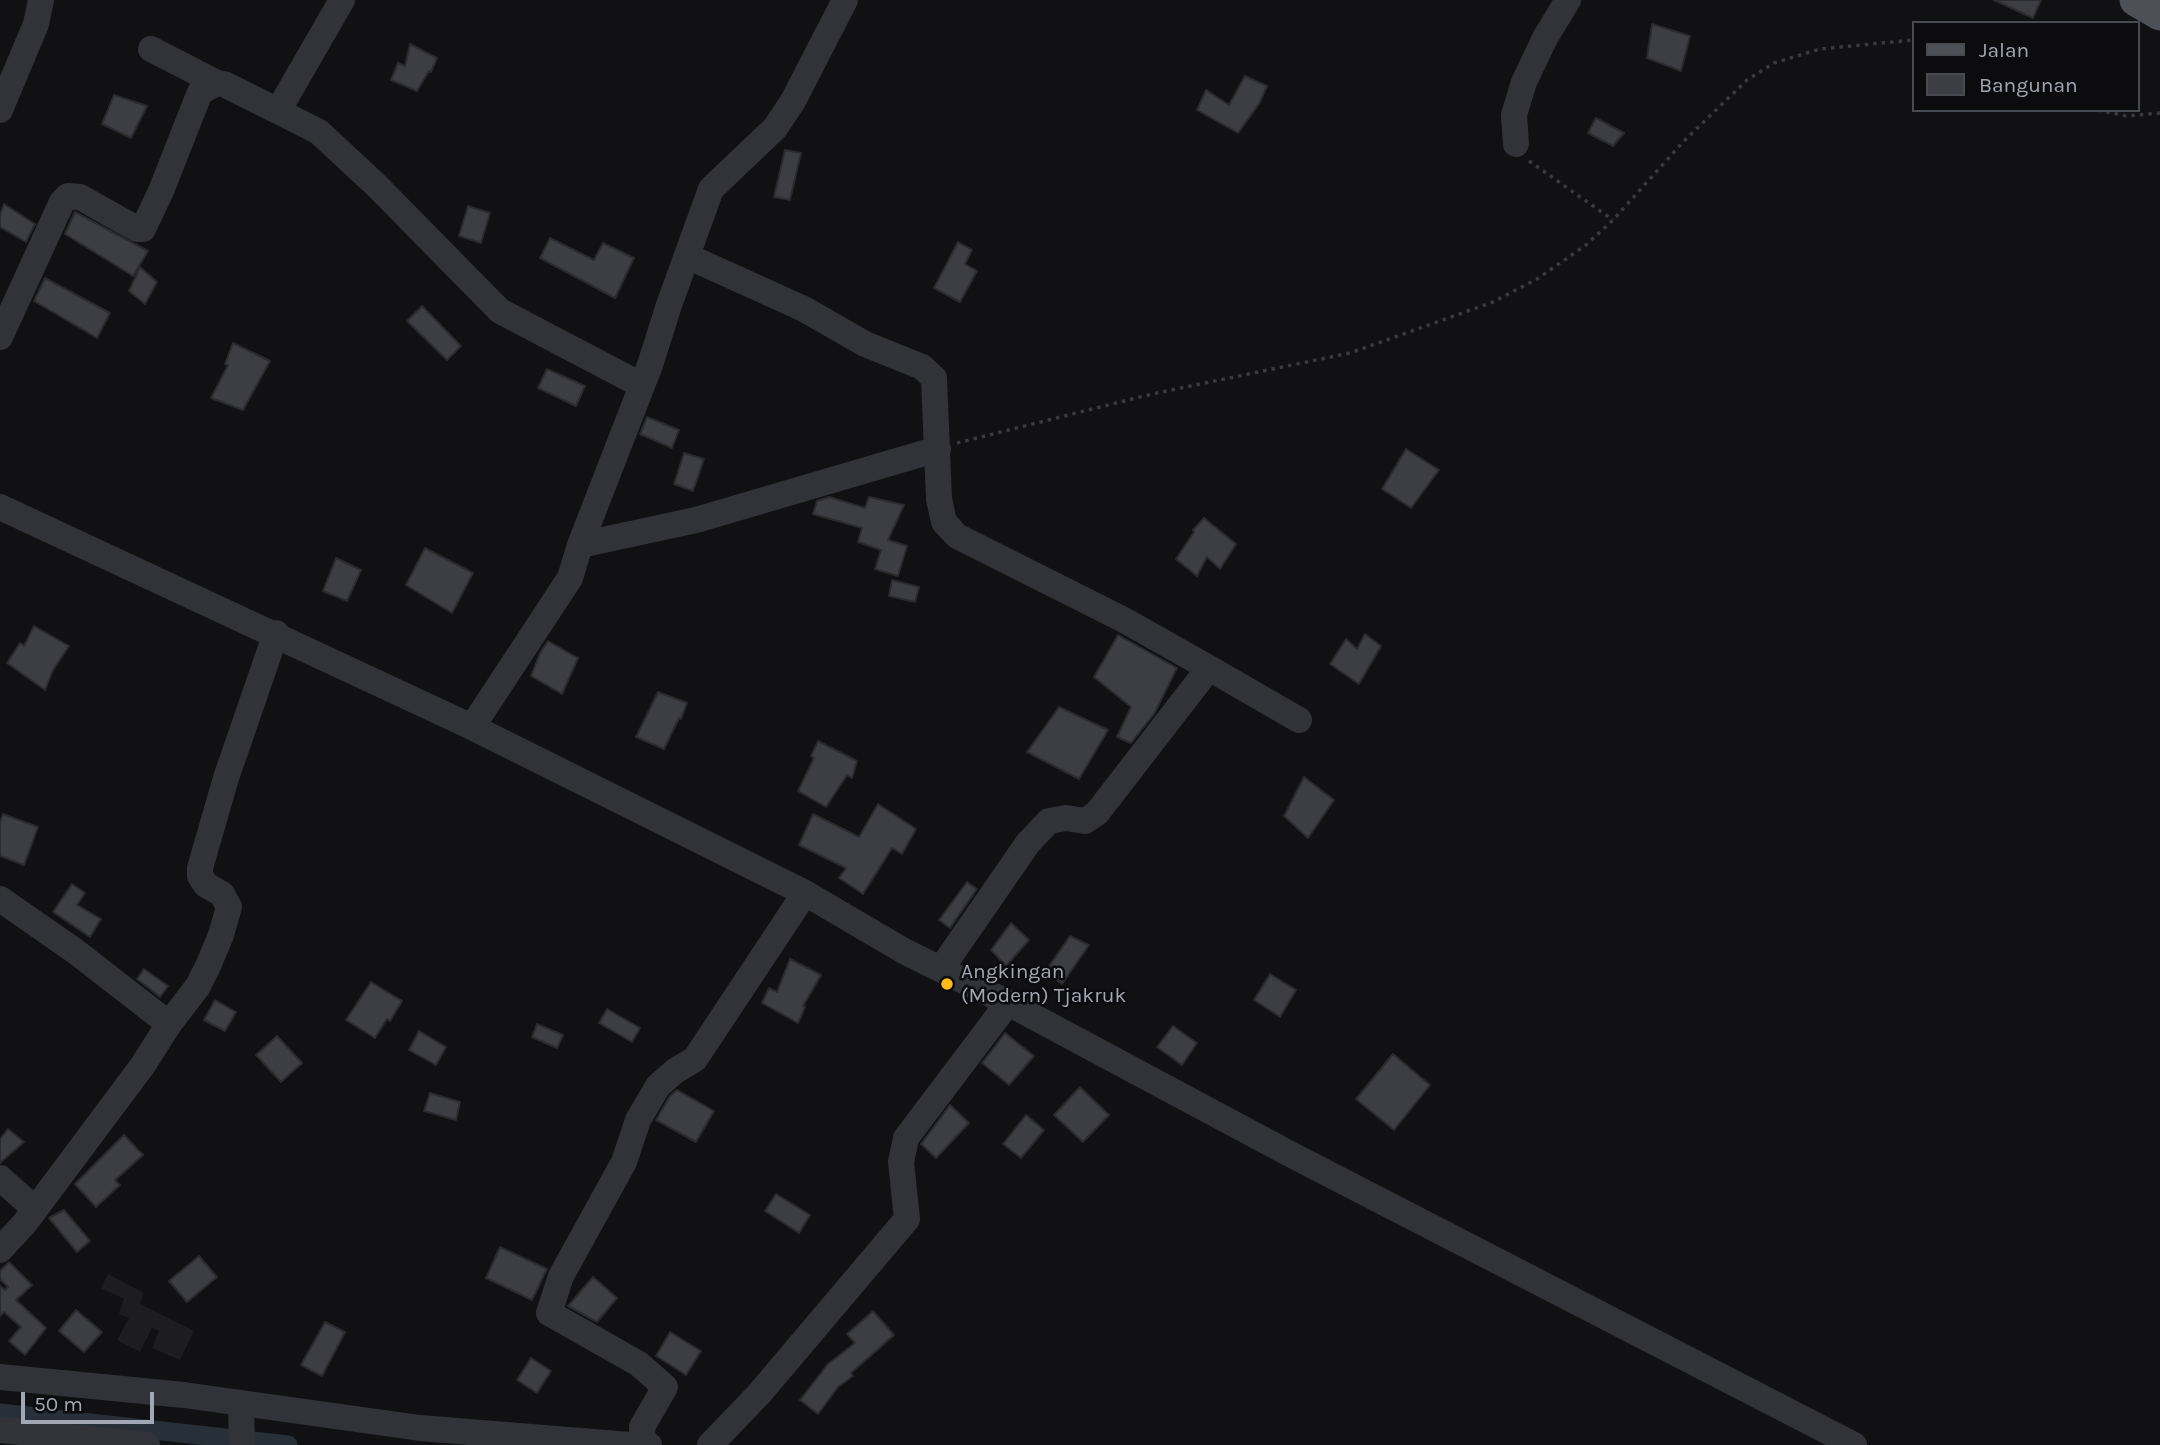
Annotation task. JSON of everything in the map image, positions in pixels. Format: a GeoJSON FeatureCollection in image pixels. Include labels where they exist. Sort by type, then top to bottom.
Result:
{"type":"FeatureCollection","features":[{"type":"Feature","properties":{"kind":"main road"},"geometry":{"type":"LineString","coordinates":[[2136,0],[2160,14]]}},
{"type":"Feature","properties":{"kind":"street"},"geometry":{"type":"LineString","coordinates":[[0,110],[36,24],[41,0]]}},
{"type":"Feature","properties":{"kind":"street"},"geometry":{"type":"LineString","coordinates":[[278,111],[342,0]]}},
{"type":"Feature","properties":{"kind":"street"},"geometry":{"type":"LineString","coordinates":[[472,727],[570,578],[711,189],[775,128],[793,101],[845,0]]}},
{"type":"Feature","properties":{"kind":"street"},"geometry":{"type":"LineString","coordinates":[[1516,144],[1514,115],[1524,82],[1545,38],[1568,0]]}},
{"type":"Feature","properties":{"kind":"street"},"geometry":{"type":"LineString","coordinates":[[151,49],[319,132],[376,184],[500,311],[641,386]]}},
{"type":"Feature","properties":{"kind":"street"},"geometry":{"type":"LineString","coordinates":[[0,337],[62,202],[68,196],[80,197],[137,229],[143,229],[200,92],[217,83]]}},
{"type":"Feature","properties":{"kind":"street"},"geometry":{"type":"LineString","coordinates":[[687,256],[804,309],[865,344],[922,367],[934,378],[939,499],[944,522],[957,536],[1124,620],[1299,720]]}},
{"type":"Feature","properties":{"kind":"street"},"geometry":{"type":"LineString","coordinates":[[580,545],[696,520],[938,449]]}},
{"type":"Feature","properties":{"kind":"street"},"geometry":{"type":"LineString","coordinates":[[0,507],[472,727],[805,893],[904,951],[1854,1445]]}},
{"type":"Feature","properties":{"kind":"street"},"geometry":{"type":"LineString","coordinates":[[0,1250],[35,1209],[143,1065],[198,986],[221,935],[229,907],[222,894],[206,884],[200,876],[200,868],[226,778],[275,633]]}},
{"type":"Feature","properties":{"kind":"street"},"geometry":{"type":"LineString","coordinates":[[942,969],[1028,843],[1049,821],[1066,818],[1085,821],[1097,813],[1209,668]]}},
{"type":"Feature","properties":{"kind":"street"},"geometry":{"type":"LineString","coordinates":[[649,1445],[643,1441],[642,1427],[665,1387],[639,1364],[549,1313],[561,1276],[624,1162],[638,1121],[658,1086],[695,1059],[805,893]]}},
{"type":"Feature","properties":{"kind":"street"},"geometry":{"type":"LineString","coordinates":[[0,899],[75,951],[169,1024]]}},
{"type":"Feature","properties":{"kind":"street"},"geometry":{"type":"LineString","coordinates":[[709,1445],[759,1394],[907,1219],[901,1162],[906,1138],[1008,1003]]}},
{"type":"Feature","properties":{"kind":"street"},"geometry":{"type":"LineString","coordinates":[[0,1178],[35,1209]]}},
{"type":"Feature","properties":{"kind":"street"},"geometry":{"type":"LineString","coordinates":[[0,1377],[184,1395],[242,1426],[420,1428],[630,1445]]}},
{"type":"Feature","properties":{"kind":"street"},"geometry":{"type":"LineString","coordinates":[[0,1430],[147,1445]]}},
{"type":"Feature","properties":{"kind":"path"},"geometry":{"type":"LineString","coordinates":[[938,449],[1152,394],[1350,353],[1493,302],[1537,279],[1586,245],[1613,220],[1683,142],[1747,80],[1774,63],[1820,49],[1912,40]]}},
{"type":"Feature","properties":{"kind":"path"},"geometry":{"type":"LineString","coordinates":[[2107,112],[2126,116],[2160,113]]}},
{"type":"Feature","properties":{"kind":"path"},"geometry":{"type":"LineString","coordinates":[[1516,144],[1532,164],[1613,220]]}},
{"type":"Feature","properties":{"kind":"shaded area"},"geometry":{"type":"Polygon","coordinates":[[[108,1274],[144,1293],[140,1304],[194,1331],[180,1360],[152,1348],[159,1331],[152,1328],[140,1352],[117,1340],[129,1318],[119,1314],[124,1299],[101,1288],[108,1274]]]}},
{"type":"Feature","properties":{"kind":"building"},"geometry":{"type":"Polygon","coordinates":[[[1994,0],[2041,0],[2033,18],[1994,0]]]}},
{"type":"Feature","properties":{"kind":"building"},"geometry":{"type":"Polygon","coordinates":[[[1652,24],[1690,36],[1681,71],[1647,58],[1652,24]]]}},
{"type":"Feature","properties":{"kind":"building"},"geometry":{"type":"Polygon","coordinates":[[[410,44],[437,58],[431,72],[429,71],[417,91],[391,80],[398,63],[405,66],[410,44]]]}},
{"type":"Feature","properties":{"kind":"building"},"geometry":{"type":"Polygon","coordinates":[[[1245,76],[1267,86],[1259,104],[1238,133],[1197,110],[1206,90],[1229,105],[1245,76]]]}},
{"type":"Feature","properties":{"kind":"building"},"geometry":{"type":"Polygon","coordinates":[[[114,95],[147,106],[131,138],[102,124],[114,95]]]}},
{"type":"Feature","properties":{"kind":"building"},"geometry":{"type":"Polygon","coordinates":[[[1596,118],[1624,133],[1613,146],[1588,133],[1596,118]]]}},
{"type":"Feature","properties":{"kind":"building"},"geometry":{"type":"Polygon","coordinates":[[[785,150],[801,153],[790,200],[774,197],[785,150]]]}},
{"type":"Feature","properties":{"kind":"building"},"geometry":{"type":"Polygon","coordinates":[[[4,204],[35,224],[26,242],[0,227],[4,204]]]}},
{"type":"Feature","properties":{"kind":"building"},"geometry":{"type":"Polygon","coordinates":[[[468,206],[490,213],[481,243],[459,236],[468,206]]]}},
{"type":"Feature","properties":{"kind":"building"},"geometry":{"type":"Polygon","coordinates":[[[75,212],[148,251],[133,276],[65,234],[75,212]]]}},
{"type":"Feature","properties":{"kind":"building"},"geometry":{"type":"Polygon","coordinates":[[[550,238],[594,260],[603,243],[634,258],[615,298],[540,258],[550,238]]]}},
{"type":"Feature","properties":{"kind":"building"},"geometry":{"type":"Polygon","coordinates":[[[958,242],[972,250],[965,264],[977,271],[960,302],[934,288],[958,242]]]}},
{"type":"Feature","properties":{"kind":"building"},"geometry":{"type":"Polygon","coordinates":[[[140,267],[157,282],[145,304],[129,291],[140,267]]]}},
{"type":"Feature","properties":{"kind":"building"},"geometry":{"type":"Polygon","coordinates":[[[45,278],[110,313],[97,338],[34,301],[45,278]]]}},
{"type":"Feature","properties":{"kind":"building"},"geometry":{"type":"Polygon","coordinates":[[[422,306],[461,346],[447,360],[407,321],[422,306]]]}},
{"type":"Feature","properties":{"kind":"building"},"geometry":{"type":"Polygon","coordinates":[[[233,343],[270,361],[243,410],[211,398],[228,365],[225,364],[233,343]]]}},
{"type":"Feature","properties":{"kind":"building"},"geometry":{"type":"Polygon","coordinates":[[[547,369],[585,386],[576,406],[538,388],[547,369]]]}},
{"type":"Feature","properties":{"kind":"building"},"geometry":{"type":"Polygon","coordinates":[[[647,417],[679,430],[672,448],[640,434],[647,417]]]}},
{"type":"Feature","properties":{"kind":"building"},"geometry":{"type":"Polygon","coordinates":[[[1406,449],[1439,470],[1411,508],[1382,489],[1406,449]]]}},
{"type":"Feature","properties":{"kind":"building"},"geometry":{"type":"Polygon","coordinates":[[[684,453],[704,459],[693,491],[674,484],[684,453]]]}},
{"type":"Feature","properties":{"kind":"building"},"geometry":{"type":"Polygon","coordinates":[[[829,497],[865,508],[869,497],[904,505],[888,540],[907,546],[898,576],[875,569],[881,550],[858,542],[862,528],[813,514],[817,501],[829,497]]]}},
{"type":"Feature","properties":{"kind":"building"},"geometry":{"type":"Polygon","coordinates":[[[1204,518],[1236,544],[1220,569],[1207,557],[1197,576],[1176,559],[1193,530],[1204,518]]]}},
{"type":"Feature","properties":{"kind":"building"},"geometry":{"type":"Polygon","coordinates":[[[425,548],[473,573],[452,613],[406,585],[425,548]]]}},
{"type":"Feature","properties":{"kind":"building"},"geometry":{"type":"Polygon","coordinates":[[[336,558],[361,570],[347,601],[323,591],[336,558]]]}},
{"type":"Feature","properties":{"kind":"building"},"geometry":{"type":"Polygon","coordinates":[[[892,580],[919,587],[915,602],[889,596],[892,580]]]}},
{"type":"Feature","properties":{"kind":"building"},"geometry":{"type":"Polygon","coordinates":[[[34,626],[69,646],[53,670],[45,690],[7,663],[20,643],[24,646],[34,626]]]}},
{"type":"Feature","properties":{"kind":"building"},"geometry":{"type":"Polygon","coordinates":[[[1365,634],[1381,646],[1359,684],[1330,664],[1346,639],[1357,649],[1365,634]]]}},
{"type":"Feature","properties":{"kind":"building"},"geometry":{"type":"Polygon","coordinates":[[[1118,635],[1177,668],[1154,714],[1131,743],[1117,737],[1131,707],[1094,677],[1118,635]]]}},
{"type":"Feature","properties":{"kind":"building"},"geometry":{"type":"Polygon","coordinates":[[[548,641],[578,658],[562,694],[531,676],[548,641]]]}},
{"type":"Feature","properties":{"kind":"building"},"geometry":{"type":"Polygon","coordinates":[[[658,692],[687,703],[664,749],[636,737],[658,692]]]}},
{"type":"Feature","properties":{"kind":"building"},"geometry":{"type":"Polygon","coordinates":[[[1059,707],[1108,730],[1079,779],[1027,752],[1059,707]]]}},
{"type":"Feature","properties":{"kind":"building"},"geometry":{"type":"Polygon","coordinates":[[[818,741],[857,761],[852,778],[847,775],[826,807],[798,791],[814,758],[811,756],[818,741]]]}},
{"type":"Feature","properties":{"kind":"building"},"geometry":{"type":"Polygon","coordinates":[[[1304,777],[1334,800],[1308,838],[1284,816],[1304,777]]]}},
{"type":"Feature","properties":{"kind":"building"},"geometry":{"type":"Polygon","coordinates":[[[878,804],[916,829],[902,854],[892,848],[863,894],[839,878],[846,868],[799,845],[813,814],[859,837],[878,804]]]}},
{"type":"Feature","properties":{"kind":"building"},"geometry":{"type":"Polygon","coordinates":[[[3,814],[38,827],[24,865],[0,856],[0,822],[3,814]]]}},
{"type":"Feature","properties":{"kind":"building"},"geometry":{"type":"Polygon","coordinates":[[[967,882],[977,889],[950,928],[939,920],[967,882]]]}},
{"type":"Feature","properties":{"kind":"building"},"geometry":{"type":"Polygon","coordinates":[[[72,884],[85,893],[77,905],[101,919],[90,937],[53,912],[72,884]]]}},
{"type":"Feature","properties":{"kind":"building"},"geometry":{"type":"Polygon","coordinates":[[[1011,923],[1029,940],[1006,966],[991,950],[1011,923]]]}},
{"type":"Feature","properties":{"kind":"building"},"geometry":{"type":"Polygon","coordinates":[[[1070,936],[1089,945],[1062,984],[1045,972],[1070,936]]]}},
{"type":"Feature","properties":{"kind":"building"},"geometry":{"type":"Polygon","coordinates":[[[790,959],[821,975],[803,1006],[805,1007],[798,1023],[762,1003],[769,988],[777,992],[790,959]]]}},
{"type":"Feature","properties":{"kind":"building"},"geometry":{"type":"Polygon","coordinates":[[[144,969],[168,986],[160,997],[137,979],[144,969]]]}},
{"type":"Feature","properties":{"kind":"building"},"geometry":{"type":"Polygon","coordinates":[[[1270,974],[1296,990],[1280,1017],[1254,1000],[1270,974]]]}},
{"type":"Feature","properties":{"kind":"building"},"geometry":{"type":"Polygon","coordinates":[[[371,982],[402,1001],[375,1038],[346,1020],[371,982]]]}},
{"type":"Feature","properties":{"kind":"building"},"geometry":{"type":"Polygon","coordinates":[[[215,1000],[236,1012],[225,1031],[204,1020],[215,1000]]]}},
{"type":"Feature","properties":{"kind":"building"},"geometry":{"type":"Polygon","coordinates":[[[607,1009],[640,1028],[632,1042],[599,1023],[607,1009]]]}},
{"type":"Feature","properties":{"kind":"building"},"geometry":{"type":"Polygon","coordinates":[[[537,1024],[563,1035],[557,1048],[532,1037],[537,1024]]]}},
{"type":"Feature","properties":{"kind":"building"},"geometry":{"type":"Polygon","coordinates":[[[1173,1026],[1197,1043],[1182,1065],[1157,1047],[1173,1026]]]}},
{"type":"Feature","properties":{"kind":"building"},"geometry":{"type":"Polygon","coordinates":[[[419,1031],[446,1047],[436,1065],[409,1050],[419,1031]]]}},
{"type":"Feature","properties":{"kind":"building"},"geometry":{"type":"Polygon","coordinates":[[[1005,1033],[1034,1056],[1009,1085],[982,1063],[1005,1033]]]}},
{"type":"Feature","properties":{"kind":"building"},"geometry":{"type":"Polygon","coordinates":[[[277,1036],[302,1063],[281,1082],[256,1055],[277,1036]]]}},
{"type":"Feature","properties":{"kind":"building"},"geometry":{"type":"Polygon","coordinates":[[[1393,1054],[1430,1085],[1394,1130],[1356,1099],[1393,1054]]]}},
{"type":"Feature","properties":{"kind":"building"},"geometry":{"type":"Polygon","coordinates":[[[1080,1087],[1109,1115],[1083,1142],[1054,1115],[1080,1087]]]}},
{"type":"Feature","properties":{"kind":"building"},"geometry":{"type":"Polygon","coordinates":[[[677,1090],[714,1111],[696,1142],[656,1120],[670,1096],[677,1090]]]}},
{"type":"Feature","properties":{"kind":"building"},"geometry":{"type":"Polygon","coordinates":[[[430,1093],[460,1102],[456,1120],[424,1111],[430,1093]]]}},
{"type":"Feature","properties":{"kind":"building"},"geometry":{"type":"Polygon","coordinates":[[[950,1105],[969,1123],[936,1158],[921,1144],[950,1105]]]}},
{"type":"Feature","properties":{"kind":"building"},"geometry":{"type":"Polygon","coordinates":[[[1026,1115],[1044,1130],[1021,1158],[1003,1144],[1026,1115]]]}},
{"type":"Feature","properties":{"kind":"building"},"geometry":{"type":"Polygon","coordinates":[[[8,1129],[24,1142],[0,1163],[0,1139],[8,1129]]]}},
{"type":"Feature","properties":{"kind":"building"},"geometry":{"type":"Polygon","coordinates":[[[124,1135],[143,1155],[115,1180],[120,1185],[96,1207],[75,1184],[124,1135]]]}},
{"type":"Feature","properties":{"kind":"building"},"geometry":{"type":"Polygon","coordinates":[[[776,1194],[810,1215],[799,1233],[765,1211],[776,1194]]]}},
{"type":"Feature","properties":{"kind":"building"},"geometry":{"type":"Polygon","coordinates":[[[64,1210],[90,1241],[77,1252],[49,1218],[64,1210]]]}},
{"type":"Feature","properties":{"kind":"building"},"geometry":{"type":"Polygon","coordinates":[[[500,1247],[547,1269],[532,1300],[486,1278],[500,1247]]]}},
{"type":"Feature","properties":{"kind":"building"},"geometry":{"type":"Polygon","coordinates":[[[199,1256],[217,1277],[187,1302],[169,1281],[199,1256]]]}},
{"type":"Feature","properties":{"kind":"building"},"geometry":{"type":"Polygon","coordinates":[[[9,1262],[32,1285],[16,1300],[46,1328],[25,1355],[9,1341],[21,1327],[4,1312],[0,1316],[0,1286],[5,1290],[8,1287],[0,1279],[0,1271],[9,1262]]]}},
{"type":"Feature","properties":{"kind":"building"},"geometry":{"type":"Polygon","coordinates":[[[593,1277],[617,1298],[597,1322],[568,1306],[593,1277]]]}},
{"type":"Feature","properties":{"kind":"building"},"geometry":{"type":"Polygon","coordinates":[[[76,1310],[102,1332],[84,1352],[59,1331],[76,1310]]]}},
{"type":"Feature","properties":{"kind":"building"},"geometry":{"type":"Polygon","coordinates":[[[873,1311],[894,1335],[851,1373],[853,1376],[838,1387],[818,1414],[800,1400],[828,1364],[855,1343],[847,1334],[873,1311]]]}},
{"type":"Feature","properties":{"kind":"building"},"geometry":{"type":"Polygon","coordinates":[[[325,1322],[345,1332],[322,1376],[301,1365],[325,1322]]]}},
{"type":"Feature","properties":{"kind":"building"},"geometry":{"type":"Polygon","coordinates":[[[670,1332],[701,1351],[686,1375],[656,1356],[670,1332]]]}},
{"type":"Feature","properties":{"kind":"building"},"geometry":{"type":"Polygon","coordinates":[[[531,1358],[551,1371],[537,1393],[517,1380],[531,1358]]]}},
{"type":"Feature","properties":{"kind":"waterway"},"geometry":{"type":"LineString","coordinates":[[0,1413],[288,1445]]}},
{"type":"Feature","properties":{"kind":"place","name":"Angkingan (Modern) Tjakruk"},"geometry":{"type":"Point","coordinates":[947,984]}}]}
